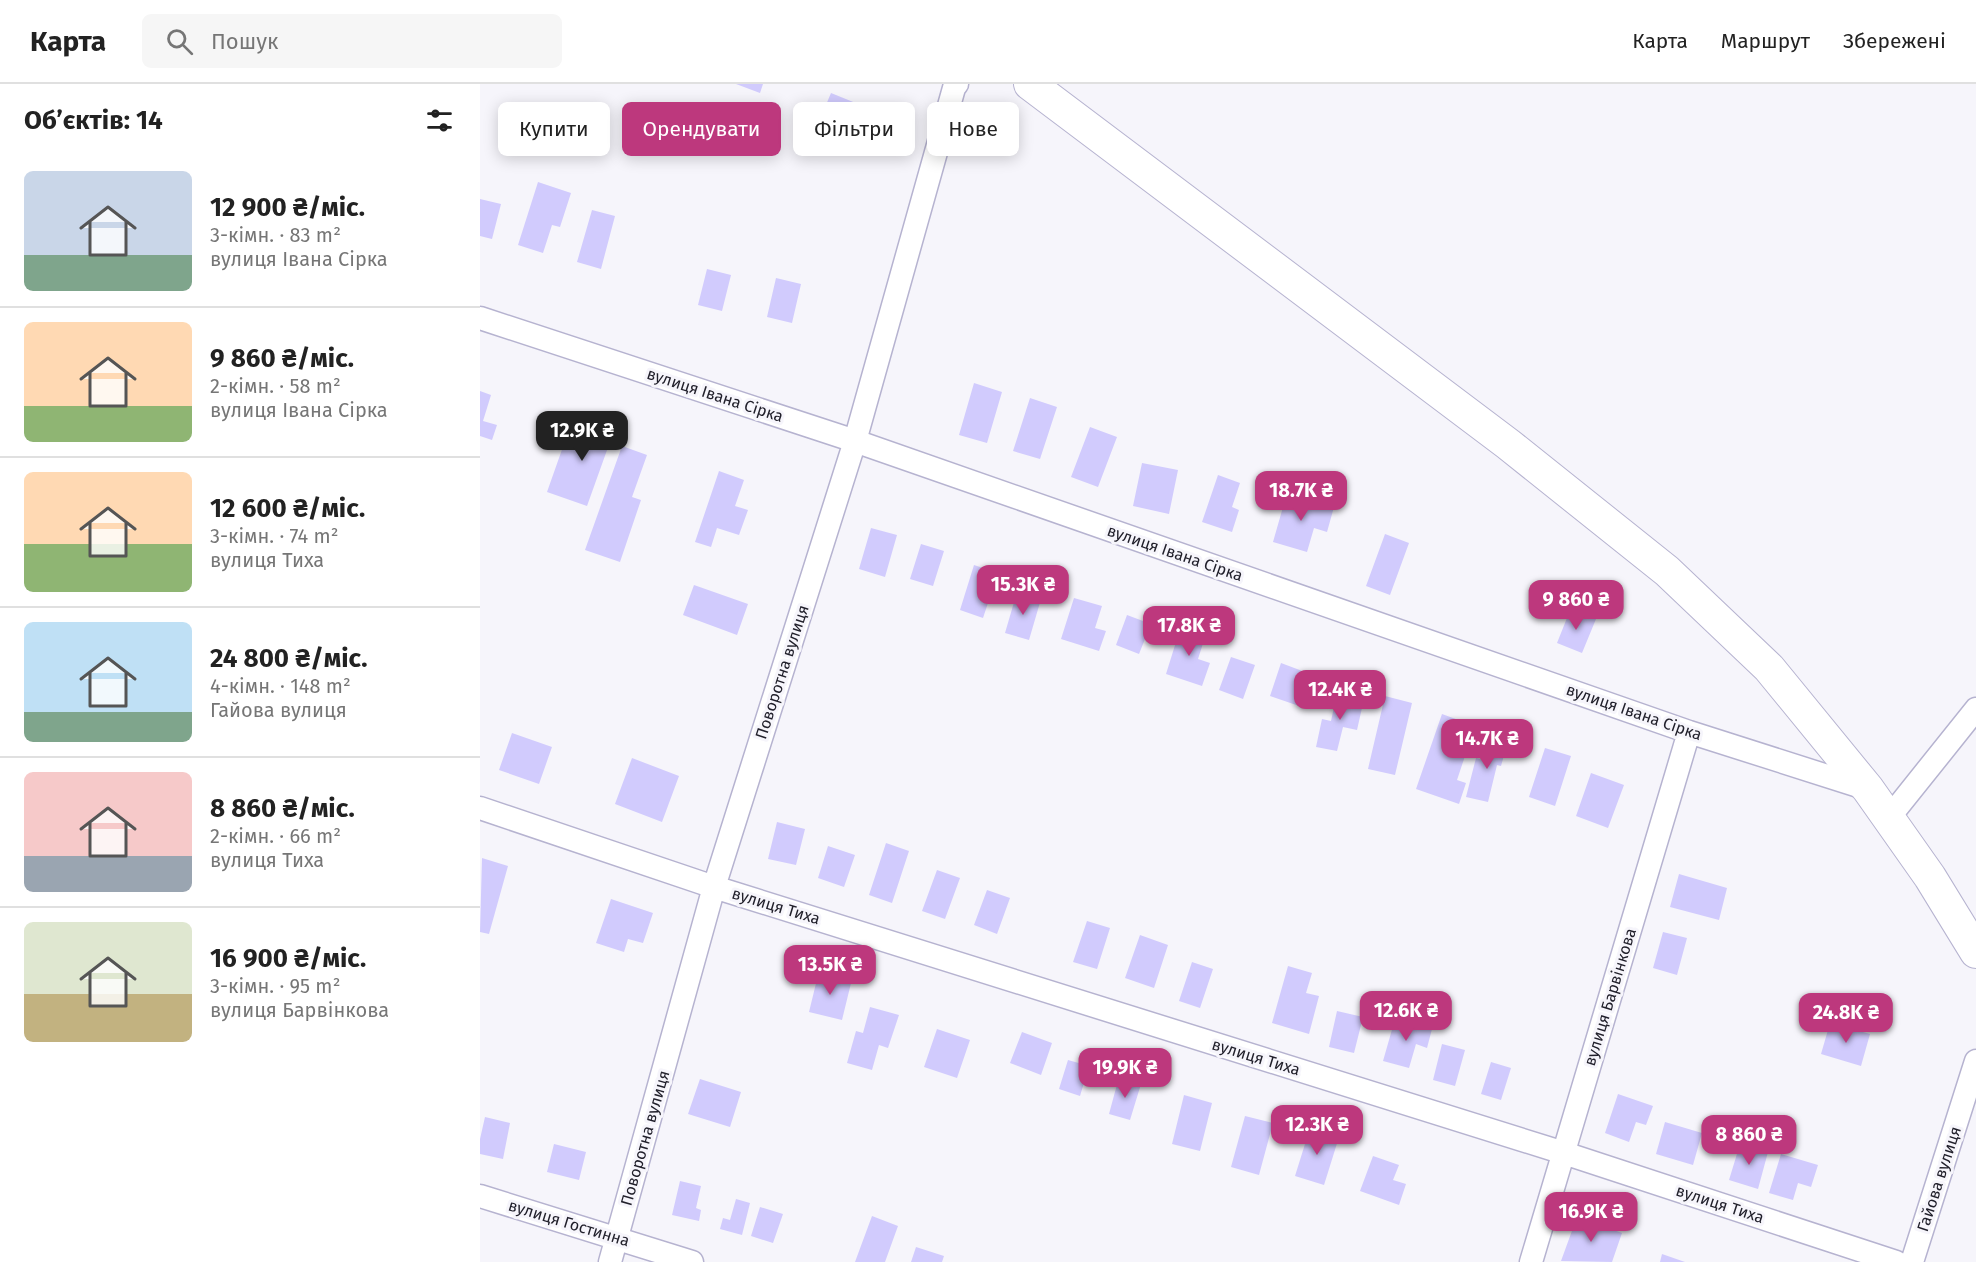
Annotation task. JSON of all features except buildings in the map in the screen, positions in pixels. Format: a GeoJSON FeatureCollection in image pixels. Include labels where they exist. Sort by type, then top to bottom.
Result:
{"type":"FeatureCollection","features":[{"type":"Feature","properties":{"kind":"street"},"geometry":{"type":"LineString","coordinates":[[1030,84],[1508,444],[1667,571],[1769,668],[1868,789],[1930,878],[1976,952]]}},
{"type":"Feature","properties":{"kind":"street","name":"Поворотна вулиця"},"geometry":{"type":"LineString","coordinates":[[610,1262],[714,887],[855,441],[953,85]]}},
{"type":"Feature","properties":{"kind":"street","name":"вулиця Івана Сірка"},"geometry":{"type":"LineString","coordinates":[[480,318],[855,441],[1689,732],[1868,789]]}},
{"type":"Feature","properties":{"kind":"street"},"geometry":{"type":"LineString","coordinates":[[1888,819],[1976,708]]}},
{"type":"Feature","properties":{"kind":"street","name":"вулиця Барвінкова"},"geometry":{"type":"LineString","coordinates":[[1531,1262],[1689,732]]}},
{"type":"Feature","properties":{"kind":"street","name":"вулиця Тиха"},"geometry":{"type":"LineString","coordinates":[[480,808],[714,887],[1564,1153],[1896,1262]]}},
{"type":"Feature","properties":{"kind":"street","name":"Гайова вулиця"},"geometry":{"type":"LineString","coordinates":[[1912,1262],[1976,1061]]}},
{"type":"Feature","properties":{"kind":"street","name":"вулиця Гостинна"},"geometry":{"type":"LineString","coordinates":[[480,1196],[692,1262]]}}]}
